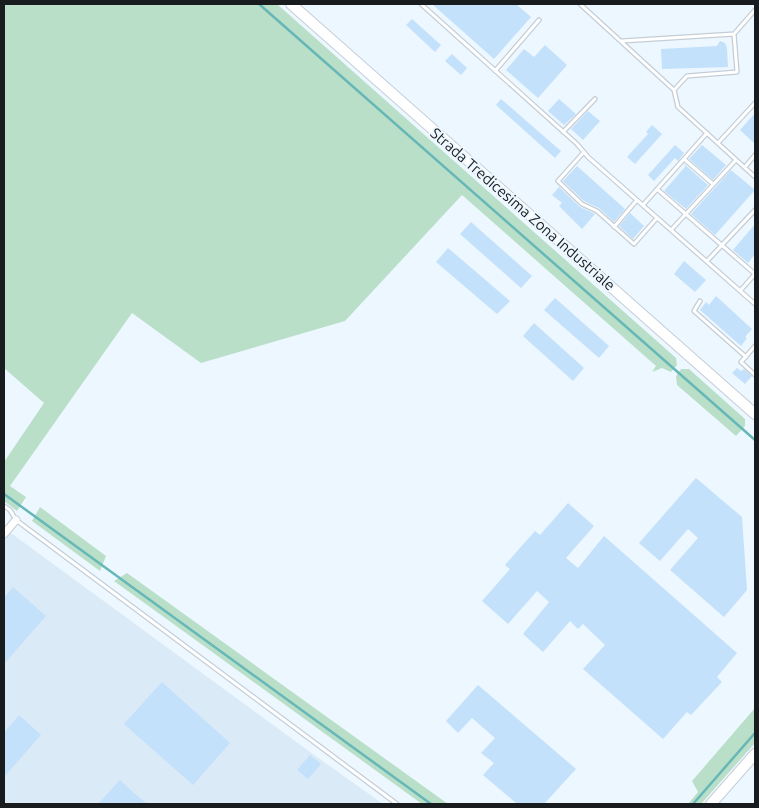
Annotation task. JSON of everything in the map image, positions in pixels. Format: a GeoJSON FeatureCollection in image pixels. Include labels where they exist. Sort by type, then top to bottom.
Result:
{"type":"FeatureCollection","features":[{"type":"Feature","properties":{"kind":"street","name":"Strada Tredicesima Zona Industriale"},"geometry":{"type":"LineString","coordinates":[[291,4],[755,414]]}},
{"type":"Feature","properties":{"kind":"street"},"geometry":{"type":"LineString","coordinates":[[4,534],[16,520]]}},
{"type":"Feature","properties":{"kind":"street"},"geometry":{"type":"LineString","coordinates":[[711,804],[755,754]]}},
{"type":"Feature","properties":{"kind":"lane"},"geometry":{"type":"LineString","coordinates":[[421,4],[657,218],[755,304]]}},
{"type":"Feature","properties":{"kind":"lane"},"geometry":{"type":"LineString","coordinates":[[425,8],[428,4]]}},
{"type":"Feature","properties":{"kind":"lane"},"geometry":{"type":"LineString","coordinates":[[580,4],[674,90],[678,107],[755,177]]}},
{"type":"Feature","properties":{"kind":"lane"},"geometry":{"type":"LineString","coordinates":[[622,42],[734,34],[755,10]]}},
{"type":"Feature","properties":{"kind":"lane"},"geometry":{"type":"LineString","coordinates":[[495,71],[539,20]]}},
{"type":"Feature","properties":{"kind":"lane"},"geometry":{"type":"LineString","coordinates":[[674,90],[688,76],[737,72],[734,34]]}},
{"type":"Feature","properties":{"kind":"lane"},"geometry":{"type":"LineString","coordinates":[[564,132],[595,98]]}},
{"type":"Feature","properties":{"kind":"lane"},"geometry":{"type":"LineString","coordinates":[[718,143],[755,103]]}},
{"type":"Feature","properties":{"kind":"lane"},"geometry":{"type":"LineString","coordinates":[[643,205],[706,133]]}},
{"type":"Feature","properties":{"kind":"lane"},"geometry":{"type":"LineString","coordinates":[[584,152],[558,181],[582,204],[597,211],[634,244],[657,218]]}},
{"type":"Feature","properties":{"kind":"lane"},"geometry":{"type":"LineString","coordinates":[[744,167],[755,155]]}},
{"type":"Feature","properties":{"kind":"lane"},"geometry":{"type":"LineString","coordinates":[[684,159],[713,184]]}},
{"type":"Feature","properties":{"kind":"lane"},"geometry":{"type":"LineString","coordinates":[[671,230],[736,160]]}},
{"type":"Feature","properties":{"kind":"lane"},"geometry":{"type":"LineString","coordinates":[[657,189],[755,274],[740,290]]}},
{"type":"Feature","properties":{"kind":"lane"},"geometry":{"type":"LineString","coordinates":[[614,227],[637,200]]}},
{"type":"Feature","properties":{"kind":"lane"},"geometry":{"type":"LineString","coordinates":[[707,261],[755,210]]}},
{"type":"Feature","properties":{"kind":"lane"},"geometry":{"type":"LineString","coordinates":[[700,301],[694,311],[746,357]]}},
{"type":"Feature","properties":{"kind":"lane"},"geometry":{"type":"LineString","coordinates":[[755,346],[741,362],[755,375]]}},
{"type":"Feature","properties":{"kind":"lane"},"geometry":{"type":"LineString","coordinates":[[4,506],[10,510],[16,520],[397,804]]}},
{"type":"Feature","properties":{"kind":"shaded area"},"geometry":{"type":"Polygon","coordinates":[[[4,528],[310,752],[383,804],[4,804],[4,528]]]}},
{"type":"Feature","properties":{"kind":"green space"},"geometry":{"type":"Polygon","coordinates":[[[4,4],[277,4],[676,358],[677,365],[671,372],[662,368],[652,372],[656,366],[462,195],[345,321],[201,363],[132,313],[10,486],[26,497],[17,511],[4,501],[4,462],[44,403],[4,368],[4,4]]]}},
{"type":"Feature","properties":{"kind":"green space"},"geometry":{"type":"Polygon","coordinates":[[[681,369],[689,369],[745,419],[745,426],[736,436],[677,385],[676,376],[681,369]]]}},
{"type":"Feature","properties":{"kind":"green space"},"geometry":{"type":"Polygon","coordinates":[[[40,507],[106,556],[100,571],[32,521],[40,507]]]}},
{"type":"Feature","properties":{"kind":"green space"},"geometry":{"type":"Polygon","coordinates":[[[127,573],[448,804],[422,804],[114,581],[127,573]]]}},
{"type":"Feature","properties":{"kind":"green space"},"geometry":{"type":"Polygon","coordinates":[[[755,708],[755,743],[701,804],[688,804],[698,792],[692,781],[755,708]]]}},
{"type":"Feature","properties":{"kind":"building"},"geometry":{"type":"Polygon","coordinates":[[[432,4],[516,4],[531,17],[494,59],[432,4]]]}},
{"type":"Feature","properties":{"kind":"building"},"geometry":{"type":"Polygon","coordinates":[[[412,19],[441,45],[435,52],[406,25],[412,19]]]}},
{"type":"Feature","properties":{"kind":"building"},"geometry":{"type":"Polygon","coordinates":[[[720,41],[725,43],[727,48],[728,67],[662,69],[661,49],[717,46],[720,41]]]}},
{"type":"Feature","properties":{"kind":"building"},"geometry":{"type":"Polygon","coordinates":[[[545,45],[567,65],[538,98],[506,70],[524,49],[534,57],[545,45]]]}},
{"type":"Feature","properties":{"kind":"building"},"geometry":{"type":"Polygon","coordinates":[[[452,54],[467,68],[461,75],[445,61],[452,54]]]}},
{"type":"Feature","properties":{"kind":"building"},"geometry":{"type":"Polygon","coordinates":[[[501,99],[561,151],[555,158],[496,105],[501,99]]]}},
{"type":"Feature","properties":{"kind":"building"},"geometry":{"type":"Polygon","coordinates":[[[559,99],[576,114],[564,125],[548,111],[559,99]]]}},
{"type":"Feature","properties":{"kind":"building"},"geometry":{"type":"Polygon","coordinates":[[[588,111],[600,121],[583,140],[571,129],[588,111]]]}},
{"type":"Feature","properties":{"kind":"building"},"geometry":{"type":"Polygon","coordinates":[[[755,113],[755,144],[740,130],[755,113]]]}},
{"type":"Feature","properties":{"kind":"building"},"geometry":{"type":"Polygon","coordinates":[[[652,125],[662,134],[635,164],[627,157],[648,134],[646,132],[652,125]]]}},
{"type":"Feature","properties":{"kind":"building"},"geometry":{"type":"Polygon","coordinates":[[[675,145],[684,153],[678,161],[675,158],[654,181],[648,175],[675,145]]]}},
{"type":"Feature","properties":{"kind":"building"},"geometry":{"type":"Polygon","coordinates":[[[702,145],[726,165],[713,180],[689,159],[702,145]]]}},
{"type":"Feature","properties":{"kind":"building"},"geometry":{"type":"Polygon","coordinates":[[[684,164],[708,185],[686,209],[664,191],[685,167],[684,164]]]}},
{"type":"Feature","properties":{"kind":"building"},"geometry":{"type":"Polygon","coordinates":[[[577,166],[625,209],[614,222],[599,208],[584,201],[563,181],[577,166]]]}},
{"type":"Feature","properties":{"kind":"building"},"geometry":{"type":"Polygon","coordinates":[[[731,170],[755,190],[715,235],[691,214],[731,170]]]}},
{"type":"Feature","properties":{"kind":"building"},"geometry":{"type":"Polygon","coordinates":[[[559,187],[580,207],[595,214],[582,229],[559,206],[562,203],[552,195],[559,187]]]}},
{"type":"Feature","properties":{"kind":"building"},"geometry":{"type":"Polygon","coordinates":[[[630,213],[644,226],[633,239],[619,226],[630,213]]]}},
{"type":"Feature","properties":{"kind":"building"},"geometry":{"type":"Polygon","coordinates":[[[471,222],[532,276],[521,288],[460,234],[471,222]]]}},
{"type":"Feature","properties":{"kind":"building"},"geometry":{"type":"Polygon","coordinates":[[[755,224],[755,254],[748,263],[733,250],[755,224]]]}},
{"type":"Feature","properties":{"kind":"building"},"geometry":{"type":"Polygon","coordinates":[[[448,248],[510,301],[497,314],[436,262],[448,248]]]}},
{"type":"Feature","properties":{"kind":"building"},"geometry":{"type":"Polygon","coordinates":[[[684,261],[706,280],[695,292],[674,274],[684,261]]]}},
{"type":"Feature","properties":{"kind":"building"},"geometry":{"type":"Polygon","coordinates":[[[716,296],[752,329],[745,337],[747,338],[741,346],[700,310],[706,302],[709,305],[716,296]]]}},
{"type":"Feature","properties":{"kind":"building"},"geometry":{"type":"Polygon","coordinates":[[[555,298],[609,346],[599,358],[544,310],[555,298]]]}},
{"type":"Feature","properties":{"kind":"building"},"geometry":{"type":"Polygon","coordinates":[[[534,323],[584,368],[573,381],[523,336],[534,323]]]}},
{"type":"Feature","properties":{"kind":"building"},"geometry":{"type":"Polygon","coordinates":[[[737,368],[741,371],[744,369],[752,376],[745,384],[732,373],[737,368]]]}},
{"type":"Feature","properties":{"kind":"building"},"geometry":{"type":"Polygon","coordinates":[[[696,478],[742,517],[747,590],[724,617],[670,570],[698,538],[688,529],[660,561],[639,543],[696,478]]]}},
{"type":"Feature","properties":{"kind":"building"},"geometry":{"type":"Polygon","coordinates":[[[568,503],[594,526],[566,558],[578,568],[604,536],[737,653],[717,677],[722,682],[691,715],[687,712],[663,739],[583,669],[605,645],[583,624],[578,629],[570,621],[543,652],[523,634],[549,602],[537,591],[508,624],[482,601],[510,569],[505,565],[535,531],[540,535],[568,503]]]}},
{"type":"Feature","properties":{"kind":"building"},"geometry":{"type":"Polygon","coordinates":[[[13,587],[46,616],[4,664],[4,598],[13,587]]]}},
{"type":"Feature","properties":{"kind":"building"},"geometry":{"type":"Polygon","coordinates":[[[162,682],[230,743],[193,785],[124,724],[162,682]]]}},
{"type":"Feature","properties":{"kind":"building"},"geometry":{"type":"Polygon","coordinates":[[[478,685],[576,769],[544,804],[517,804],[483,775],[494,763],[481,753],[495,738],[472,718],[458,733],[446,721],[478,685]]]}},
{"type":"Feature","properties":{"kind":"building"},"geometry":{"type":"Polygon","coordinates":[[[19,715],[41,735],[4,777],[4,733],[19,715]]]}},
{"type":"Feature","properties":{"kind":"building"},"geometry":{"type":"Polygon","coordinates":[[[310,755],[321,764],[308,779],[297,770],[310,755]]]}},
{"type":"Feature","properties":{"kind":"building"},"geometry":{"type":"Polygon","coordinates":[[[120,780],[134,793],[147,804],[98,804],[120,780]]]}},
{"type":"Feature","properties":{"kind":"waterway"},"geometry":{"type":"LineString","coordinates":[[259,4],[755,440]]}},
{"type":"Feature","properties":{"kind":"waterway"},"geometry":{"type":"LineString","coordinates":[[4,494],[431,804]]}},
{"type":"Feature","properties":{"kind":"waterway"},"geometry":{"type":"LineString","coordinates":[[693,804],[755,733]]}}]}
